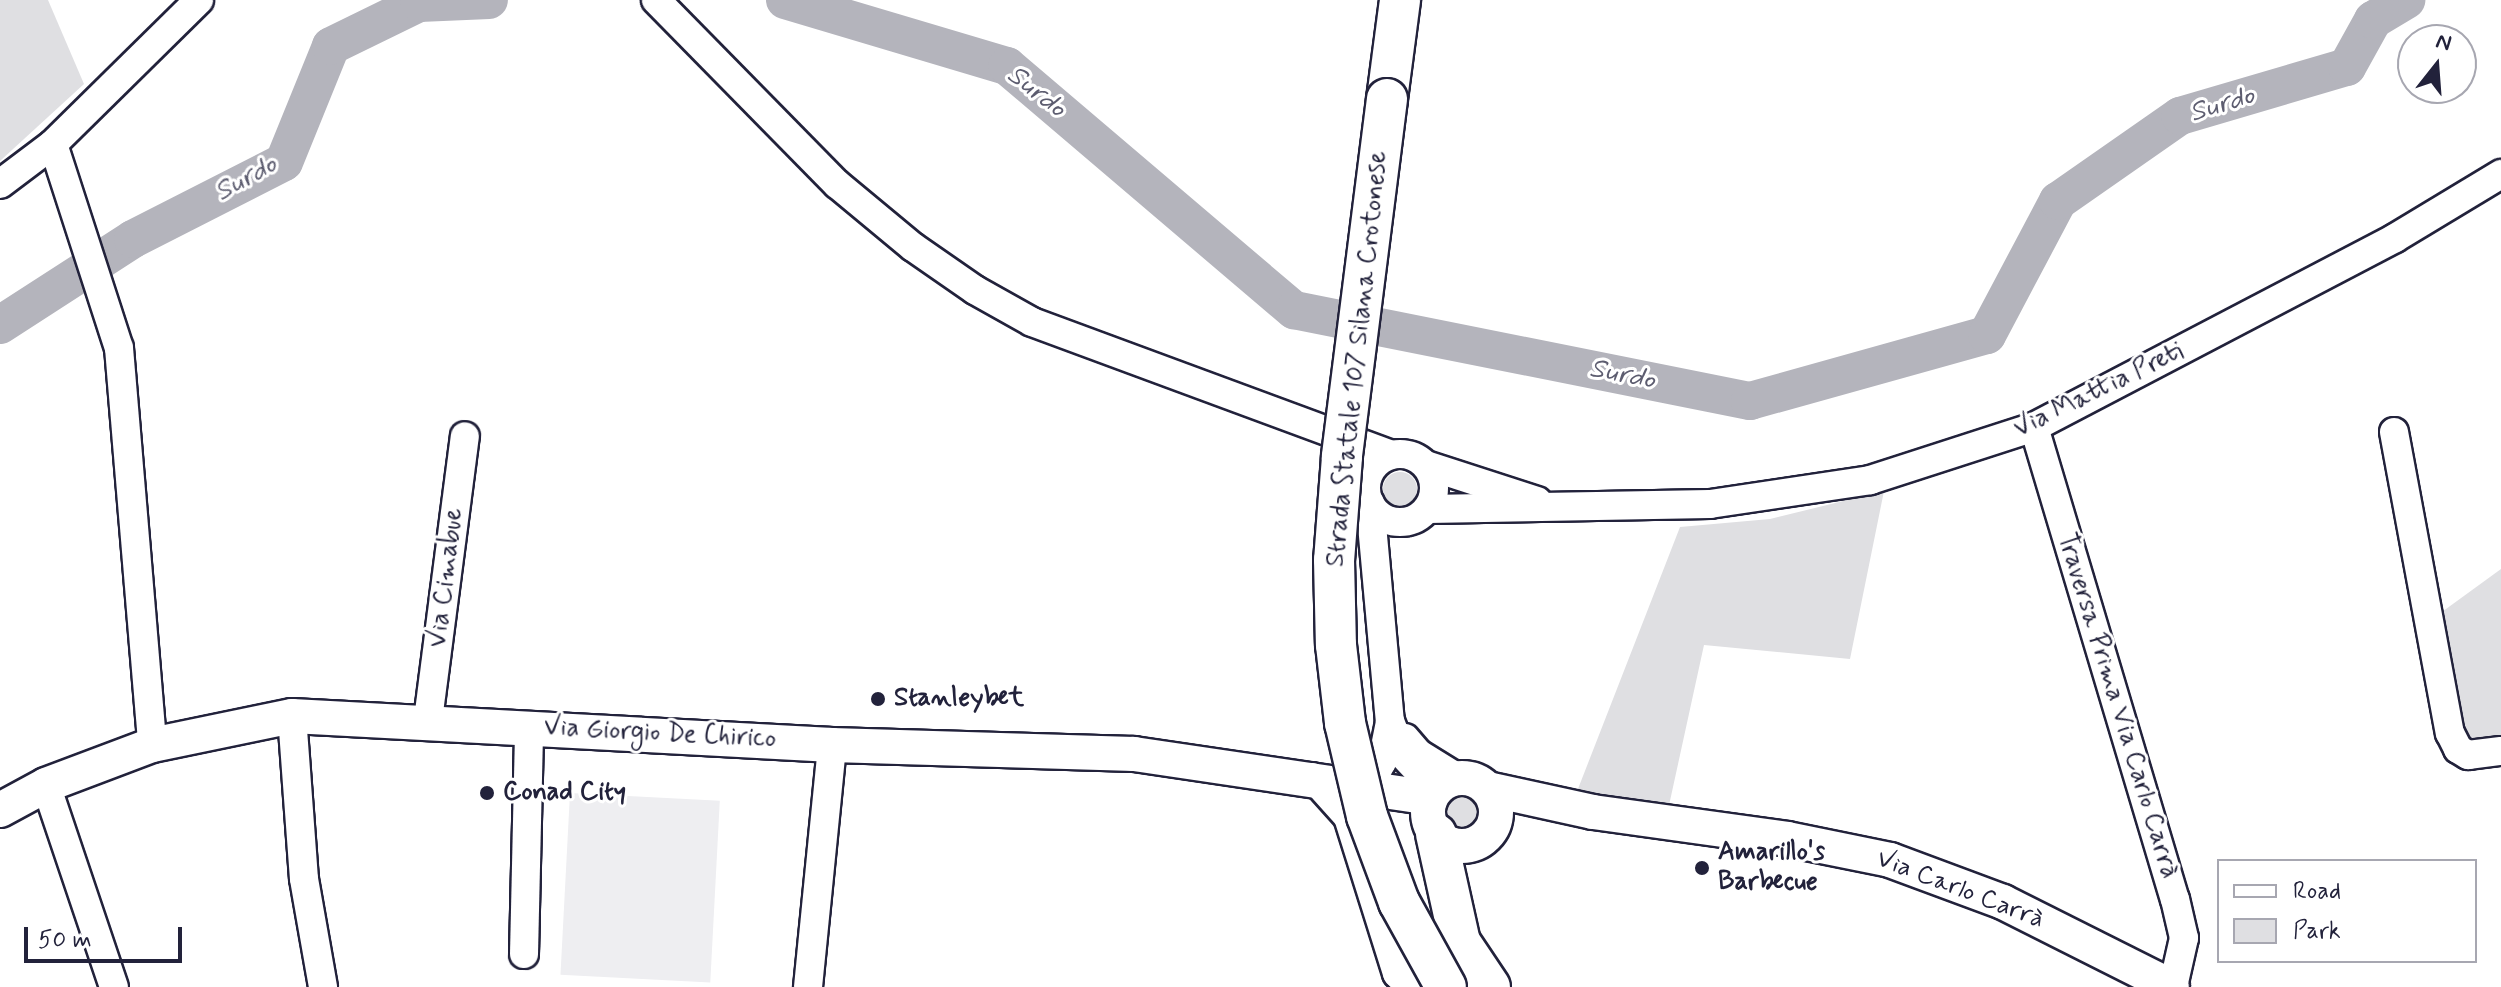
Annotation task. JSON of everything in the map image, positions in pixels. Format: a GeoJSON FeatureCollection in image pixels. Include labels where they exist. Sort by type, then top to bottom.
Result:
{"type":"FeatureCollection","features":[{"type":"Feature","properties":{"kind":"highway","name":"Strada Statale 107 Silana Crotonese"},"geometry":{"type":"LineString","coordinates":[[1400,0],[1342,457],[1334,560],[1336,645],[1345,723],[1367,816],[1399,902],[1446,987]]}},
{"type":"Feature","properties":{"kind":"highway"},"geometry":{"type":"LineString","coordinates":[[1455,811],[1454,920],[1460,942],[1490,987]]}},
{"type":"Feature","properties":{"kind":"main road","name":"Via Giorgio De Chirico"},"geometry":{"type":"LineString","coordinates":[[0,810],[46,785],[152,745],[292,716],[428,720],[832,745],[1134,754],[1369,786],[1455,811]]}},
{"type":"Feature","properties":{"kind":"main road"},"geometry":{"type":"LineString","coordinates":[[1323,779],[1455,811]]}},
{"type":"Feature","properties":{"kind":"main road","name":"Via Carlo Carrà"},"geometry":{"type":"LineString","coordinates":[[1455,811],[1516,819],[1593,812],[1787,839],[1890,860],[2003,902],[2172,987]]}},
{"type":"Feature","properties":{"kind":"street"},"geometry":{"type":"LineString","coordinates":[[0,184],[53,144],[199,0]]}},
{"type":"Feature","properties":{"kind":"street"},"geometry":{"type":"LineString","coordinates":[[656,0],[837,184],[913,247],[975,290],[1032,322],[1279,413],[1369,474]]}},
{"type":"Feature","properties":{"kind":"street"},"geometry":{"type":"LineString","coordinates":[[53,144],[75,203],[119,348],[152,745]]}},
{"type":"Feature","properties":{"kind":"street","name":"Via Mattia Preti"},"geometry":{"type":"LineString","coordinates":[[1370,503],[1387,520],[1424,513],[1776,497],[1870,480],[2034,427],[2395,238],[2501,174]]}},
{"type":"Feature","properties":{"kind":"street","name":"Via Mattia Preti"},"geometry":{"type":"LineString","coordinates":[[1279,413],[1391,455],[1411,455],[1426,465],[1564,509]]}},
{"type":"Feature","properties":{"kind":"street","name":"Traversa Prima Via Carlo Carrà"},"geometry":{"type":"LineString","coordinates":[[2034,427],[2175,899],[2184,938],[2172,987]]}},
{"type":"Feature","properties":{"kind":"street"},"geometry":{"type":"LineString","coordinates":[[2394,432],[2450,733],[2458,749],[2468,755],[2501,751]]}},
{"type":"Feature","properties":{"kind":"street","name":"Via Cimabue"},"geometry":{"type":"LineString","coordinates":[[428,720],[465,436]]}},
{"type":"Feature","properties":{"kind":"street"},"geometry":{"type":"LineString","coordinates":[[1369,474],[1391,455]]}},
{"type":"Feature","properties":{"kind":"street"},"geometry":{"type":"LineString","coordinates":[[1381,580],[1424,513],[1435,488],[1426,465]]}},
{"type":"Feature","properties":{"kind":"street"},"geometry":{"type":"LineString","coordinates":[[1369,474],[1381,580],[1390,721],[1382,762],[1369,786]]}},
{"type":"Feature","properties":{"kind":"street"},"geometry":{"type":"LineString","coordinates":[[292,716],[304,879],[323,987]]}},
{"type":"Feature","properties":{"kind":"street"},"geometry":{"type":"LineString","coordinates":[[1390,721],[1419,754],[1455,811]]}},
{"type":"Feature","properties":{"kind":"street"},"geometry":{"type":"LineString","coordinates":[[524,954],[529,726]]}},
{"type":"Feature","properties":{"kind":"street"},"geometry":{"type":"LineString","coordinates":[[808,987],[832,745]]}},
{"type":"Feature","properties":{"kind":"street"},"geometry":{"type":"LineString","coordinates":[[1323,779],[1348,817],[1397,973],[1409,987]]}},
{"type":"Feature","properties":{"kind":"street"},"geometry":{"type":"LineString","coordinates":[[46,785],[114,987]]}},
{"type":"Feature","properties":{"kind":"shaded area"},"geometry":{"type":"Polygon","coordinates":[[[570,793],[720,801],[710,983],[560,975],[570,793]]]}},
{"type":"Feature","properties":{"kind":"green space"},"geometry":{"type":"Polygon","coordinates":[[[0,0],[48,0],[84,84],[0,161],[0,0]]]}},
{"type":"Feature","properties":{"kind":"green space"},"geometry":{"type":"Polygon","coordinates":[[[1400,472],[1412,477],[1417,489],[1412,501],[1400,506],[1388,501],[1383,489],[1388,477],[1400,472]]]}},
{"type":"Feature","properties":{"kind":"green space"},"geometry":{"type":"Polygon","coordinates":[[[1884,491],[1850,659],[1704,645],[1668,810],[1576,794],[1680,527],[1770,519],[1884,491]]]}},
{"type":"Feature","properties":{"kind":"green space"},"geometry":{"type":"Polygon","coordinates":[[[2501,569],[2501,745],[2466,749],[2435,617],[2501,569]]]}},
{"type":"Feature","properties":{"kind":"green space"},"geometry":{"type":"Polygon","coordinates":[[[1463,794],[1477,800],[1483,814],[1477,828],[1463,834],[1449,828],[1443,814],[1449,800],[1463,794]]]}},
{"type":"Feature","properties":{"kind":"waterway","name":"Surdo"},"geometry":{"type":"LineString","coordinates":[[0,325],[133,239],[284,162],[331,46],[419,3],[489,0]]}},
{"type":"Feature","properties":{"kind":"waterway","name":"Surdo"},"geometry":{"type":"LineString","coordinates":[[785,0],[1007,66],[1294,310],[1750,401],[1987,335],[2058,201],[2180,116],[2347,67],[2373,20],[2406,0]]}},
{"type":"Feature","properties":{"kind":"place","name":"Stanleybet"},"geometry":{"type":"Point","coordinates":[878,699]}},
{"type":"Feature","properties":{"kind":"place","name":"Conad City"},"geometry":{"type":"Point","coordinates":[487,793]}},
{"type":"Feature","properties":{"kind":"place","name":"Amarillo's Barbecue"},"geometry":{"type":"Point","coordinates":[1702,868]}}]}
